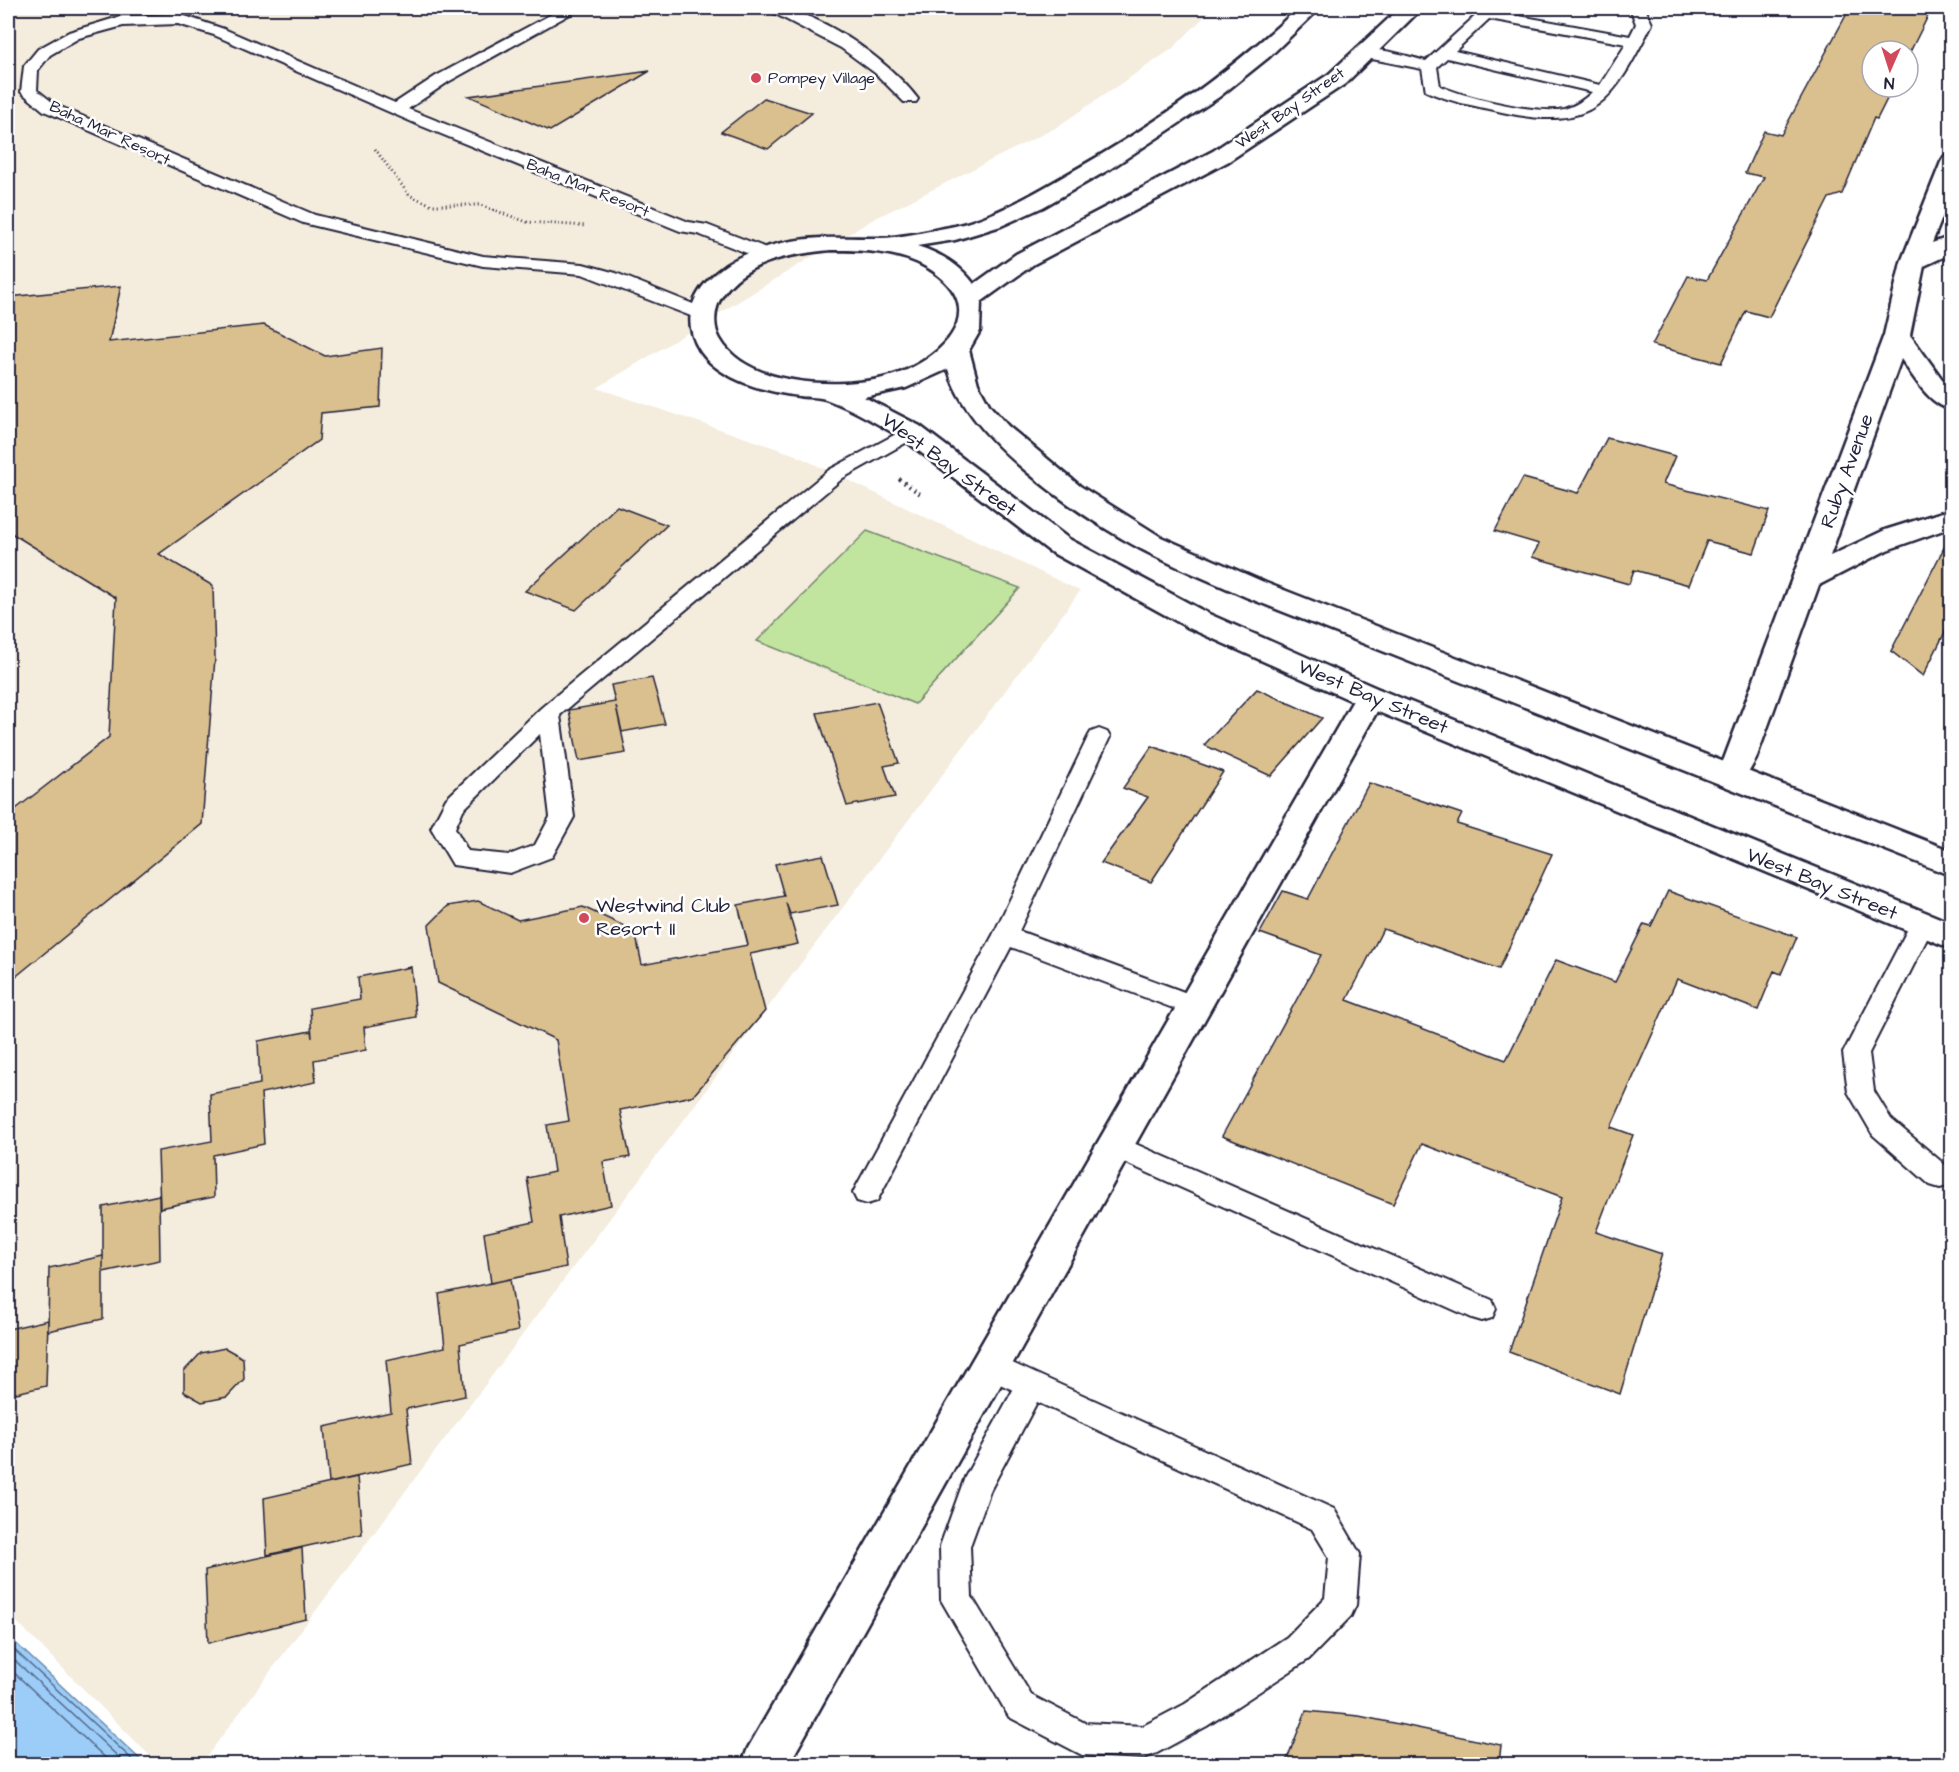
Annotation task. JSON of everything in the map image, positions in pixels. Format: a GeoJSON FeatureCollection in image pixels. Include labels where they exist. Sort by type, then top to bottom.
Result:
{"type":"FeatureCollection","features":[{"type":"Feature","properties":{"kind":"main road"},"geometry":{"type":"LineString","coordinates":[[879,245],[912,254],[946,271],[961,284],[969,299],[970,324],[956,349],[936,365],[911,377],[865,389],[831,391],[778,385],[755,378],[735,368],[709,343],[703,329],[702,314],[706,303],[723,280],[750,262],[768,255],[814,244],[879,245],[980,226],[1059,189],[1214,93],[1272,46],[1310,8]]}},
{"type":"Feature","properties":{"kind":"main road","name":"West Bay Street"},"geometry":{"type":"LineString","coordinates":[[969,299],[1025,259],[1221,156],[1337,79],[1412,8]]}},
{"type":"Feature","properties":{"kind":"main road","name":"Ruby Avenue"},"geometry":{"type":"LineString","coordinates":[[1731,777],[1740,759],[1897,334],[1913,262],[1952,162]]}},
{"type":"Feature","properties":{"kind":"main road"},"geometry":{"type":"LineString","coordinates":[[1913,262],[1952,243]]}},
{"type":"Feature","properties":{"kind":"main road"},"geometry":{"type":"LineString","coordinates":[[1897,334],[1933,385],[1952,402]]}},
{"type":"Feature","properties":{"kind":"main road"},"geometry":{"type":"LineString","coordinates":[[956,349],[978,409],[999,432],[1070,492],[1150,543],[1256,590],[1952,864]]}},
{"type":"Feature","properties":{"kind":"main road","name":"West Bay Street"},"geometry":{"type":"LineString","coordinates":[[831,391],[911,432],[1059,545],[1103,571],[1199,621],[1370,697],[1952,937]]}},
{"type":"Feature","properties":{"kind":"main road"},"geometry":{"type":"LineString","coordinates":[[1806,580],[1859,550],[1909,529],[1952,518]]}},
{"type":"Feature","properties":{"kind":"main road"},"geometry":{"type":"LineString","coordinates":[[764,1764],[1370,697]]}},
{"type":"Feature","properties":{"kind":"lane"},"geometry":{"type":"LineString","coordinates":[[397,109],[442,79],[573,8]]}},
{"type":"Feature","properties":{"kind":"lane"},"geometry":{"type":"LineString","coordinates":[[772,8],[813,26],[856,51],[896,83],[910,99]]}},
{"type":"Feature","properties":{"kind":"lane"},"geometry":{"type":"LineString","coordinates":[[1429,66],[1432,88],[1447,95],[1534,114],[1564,114],[1589,104],[1619,71],[1644,24],[1638,8]]}},
{"type":"Feature","properties":{"kind":"lane"},"geometry":{"type":"LineString","coordinates":[[1429,66],[1488,11],[1635,41]]}},
{"type":"Feature","properties":{"kind":"lane","name":"Baha Mar Resort"},"geometry":{"type":"LineString","coordinates":[[702,314],[610,277],[583,269],[483,261],[309,219],[50,108],[29,92],[30,69],[44,52],[74,35],[122,21],[179,19],[219,32],[397,109],[686,227],[701,229],[768,255]]}},
{"type":"Feature","properties":{"kind":"lane"},"geometry":{"type":"LineString","coordinates":[[1444,53],[1602,90]]}},
{"type":"Feature","properties":{"kind":"lane"},"geometry":{"type":"LineString","coordinates":[[1358,59],[1371,54],[1429,66]]}},
{"type":"Feature","properties":{"kind":"lane"},"geometry":{"type":"LineString","coordinates":[[549,713],[562,817],[544,851],[510,864],[461,859],[443,828],[454,805],[549,713],[836,474],[911,432]]}},
{"type":"Feature","properties":{"kind":"lane"},"geometry":{"type":"LineString","coordinates":[[867,1193],[1005,935],[1099,737]]}},
{"type":"Feature","properties":{"kind":"lane"},"geometry":{"type":"LineString","coordinates":[[1922,925],[1879,1004],[1856,1053],[1861,1092],[1882,1127],[1940,1178]]}},
{"type":"Feature","properties":{"kind":"lane"},"geometry":{"type":"LineString","coordinates":[[1005,935],[1194,1006]]}},
{"type":"Feature","properties":{"kind":"lane"},"geometry":{"type":"LineString","coordinates":[[1115,1146],[1482,1309]]}},
{"type":"Feature","properties":{"kind":"lane"},"geometry":{"type":"LineString","coordinates":[[990,1366],[1323,1519],[1345,1554],[1340,1605],[1298,1648],[1196,1715],[1145,1742],[1082,1739],[1020,1706],[957,1600],[956,1546],[976,1486],[1030,1385]]}},
{"type":"Feature","properties":{"kind":"path"},"geometry":{"type":"LineString","coordinates":[[375,149],[409,195],[432,205],[480,205],[527,222],[592,227]]}},
{"type":"Feature","properties":{"kind":"shaded area"},"geometry":{"type":"Polygon","coordinates":[[[8,8],[1213,8],[1172,49],[1055,128],[872,220],[597,388],[793,454],[1080,591],[201,1764],[158,1764],[8,1613],[8,8]]]}},
{"type":"Feature","properties":{"kind":"green space"},"geometry":{"type":"Polygon","coordinates":[[[867,531],[1020,588],[915,704],[757,641],[867,531]]]}},
{"type":"Feature","properties":{"kind":"water"},"geometry":{"type":"Polygon","coordinates":[[[8,1636],[145,1764],[8,1764],[8,1636]]]}},
{"type":"Feature","properties":{"kind":"building"},"geometry":{"type":"Polygon","coordinates":[[[1850,8],[1932,8],[1916,39],[1860,39],[1860,99],[1887,99],[1877,119],[1874,118],[1842,194],[1829,198],[1769,317],[1746,311],[1721,363],[1652,345],[1688,276],[1707,280],[1764,177],[1745,173],[1764,131],[1781,135],[1850,8]]]}},
{"type":"Feature","properties":{"kind":"building"},"geometry":{"type":"Polygon","coordinates":[[[650,71],[550,131],[469,96],[650,71]]]}},
{"type":"Feature","properties":{"kind":"building"},"geometry":{"type":"Polygon","coordinates":[[[764,98],[812,113],[768,149],[721,132],[764,98]]]}},
{"type":"Feature","properties":{"kind":"building"},"geometry":{"type":"Polygon","coordinates":[[[121,286],[109,342],[264,325],[325,356],[382,348],[380,407],[321,413],[319,440],[159,554],[213,586],[215,658],[202,824],[8,983],[8,815],[109,737],[116,598],[8,531],[8,297],[121,286]]]}},
{"type":"Feature","properties":{"kind":"building"},"geometry":{"type":"Polygon","coordinates":[[[1607,438],[1675,456],[1663,484],[1769,511],[1754,553],[1707,541],[1689,585],[1634,570],[1629,584],[1532,557],[1539,544],[1495,531],[1523,478],[1578,493],[1607,438]]]}},
{"type":"Feature","properties":{"kind":"building"},"geometry":{"type":"Polygon","coordinates":[[[617,506],[667,525],[576,610],[525,591],[617,506]]]}},
{"type":"Feature","properties":{"kind":"building"},"geometry":{"type":"Polygon","coordinates":[[[1952,532],[1952,618],[1923,676],[1891,651],[1952,532]]]}},
{"type":"Feature","properties":{"kind":"building"},"geometry":{"type":"Polygon","coordinates":[[[652,678],[665,724],[622,732],[616,706],[626,753],[579,761],[569,710],[615,702],[611,685],[652,678]]]}},
{"type":"Feature","properties":{"kind":"building"},"geometry":{"type":"Polygon","coordinates":[[[1257,689],[1322,718],[1271,776],[1204,745],[1257,689]]]}},
{"type":"Feature","properties":{"kind":"building"},"geometry":{"type":"Polygon","coordinates":[[[877,702],[899,763],[884,766],[895,797],[847,806],[817,713],[877,702]]]}},
{"type":"Feature","properties":{"kind":"building"},"geometry":{"type":"Polygon","coordinates":[[[1152,746],[1223,772],[1151,882],[1101,863],[1148,797],[1123,788],[1152,746]]]}},
{"type":"Feature","properties":{"kind":"building"},"geometry":{"type":"Polygon","coordinates":[[[1369,783],[1462,814],[1457,824],[1552,854],[1499,969],[1383,929],[1347,1000],[1506,1060],[1556,960],[1615,982],[1644,924],[1651,926],[1668,891],[1797,937],[1781,974],[1774,971],[1758,1010],[1677,979],[1611,1127],[1633,1135],[1596,1232],[1662,1254],[1620,1394],[1509,1352],[1562,1197],[1422,1144],[1393,1204],[1222,1136],[1321,955],[1260,933],[1283,891],[1308,899],[1369,783]]]}},
{"type":"Feature","properties":{"kind":"building"},"geometry":{"type":"Polygon","coordinates":[[[823,855],[838,905],[790,914],[786,903],[798,944],[750,954],[765,1011],[693,1096],[620,1110],[630,1157],[603,1162],[611,1205],[559,1217],[566,1267],[491,1283],[484,1233],[534,1222],[527,1178],[554,1172],[547,1125],[569,1121],[556,1040],[438,983],[429,925],[448,906],[478,901],[518,920],[583,907],[635,931],[642,965],[748,945],[738,905],[784,896],[775,864],[823,855]]]}},
{"type":"Feature","properties":{"kind":"building"},"geometry":{"type":"Polygon","coordinates":[[[411,967],[416,1017],[364,1027],[366,1050],[314,1060],[316,1082],[261,1093],[264,1144],[213,1155],[214,1197],[160,1208],[158,1151],[212,1141],[210,1094],[260,1084],[258,1041],[311,1031],[312,1038],[310,1008],[360,999],[358,977],[411,967]]]}},
{"type":"Feature","properties":{"kind":"building"},"geometry":{"type":"Polygon","coordinates":[[[159,1195],[160,1260],[103,1272],[103,1207],[159,1195]]]}},
{"type":"Feature","properties":{"kind":"building"},"geometry":{"type":"Polygon","coordinates":[[[103,1256],[103,1319],[48,1331],[49,1268],[103,1256]]]}},
{"type":"Feature","properties":{"kind":"building"},"geometry":{"type":"Polygon","coordinates":[[[510,1279],[518,1331],[460,1344],[465,1396],[406,1409],[412,1464],[329,1483],[324,1427],[391,1412],[386,1360],[445,1347],[439,1294],[510,1279]]]}},
{"type":"Feature","properties":{"kind":"building"},"geometry":{"type":"Polygon","coordinates":[[[48,1320],[46,1386],[8,1395],[8,1329],[48,1320]]]}},
{"type":"Feature","properties":{"kind":"building"},"geometry":{"type":"Polygon","coordinates":[[[225,1348],[243,1358],[244,1379],[227,1397],[202,1402],[184,1392],[184,1371],[201,1353],[225,1348]]]}},
{"type":"Feature","properties":{"kind":"building"},"geometry":{"type":"Polygon","coordinates":[[[357,1477],[362,1534],[267,1555],[264,1498],[357,1477]]]}},
{"type":"Feature","properties":{"kind":"building"},"geometry":{"type":"Polygon","coordinates":[[[302,1548],[306,1619],[208,1643],[205,1570],[302,1548]]]}},
{"type":"Feature","properties":{"kind":"building"},"geometry":{"type":"Polygon","coordinates":[[[1306,1711],[1359,1716],[1501,1745],[1499,1764],[1285,1764],[1306,1711]]]}},
{"type":"Feature","properties":{"kind":"place","name":"Pompey Village"},"geometry":{"type":"Point","coordinates":[756,78]}},
{"type":"Feature","properties":{"kind":"place","name":"Westwind Club Resort II"},"geometry":{"type":"Point","coordinates":[584,918]}}]}
